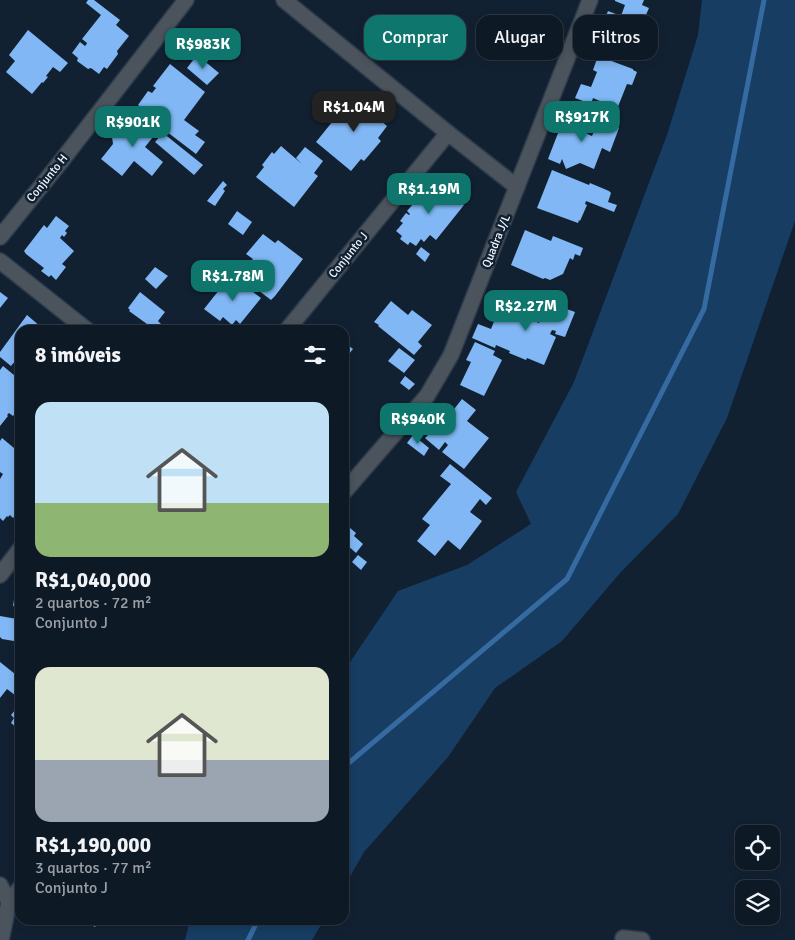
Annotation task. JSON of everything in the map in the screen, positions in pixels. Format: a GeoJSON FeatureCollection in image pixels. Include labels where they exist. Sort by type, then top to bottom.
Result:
{"type":"FeatureCollection","features":[{"type":"Feature","properties":{"kind":"street","name":"Conjunto H"},"geometry":{"type":"LineString","coordinates":[[0,237],[186,0]]}},
{"type":"Feature","properties":{"kind":"street"},"geometry":{"type":"LineString","coordinates":[[284,0],[517,188]]}},
{"type":"Feature","properties":{"kind":"street","name":"Quadra J/L"},"geometry":{"type":"LineString","coordinates":[[349,486],[427,396],[451,355],[590,0]]}},
{"type":"Feature","properties":{"kind":"street","name":"Conjunto J"},"geometry":{"type":"LineString","coordinates":[[291,325],[448,133]]}},
{"type":"Feature","properties":{"kind":"street"},"geometry":{"type":"LineString","coordinates":[[0,261],[81,325]]}},
{"type":"Feature","properties":{"kind":"street"},"geometry":{"type":"LineString","coordinates":[[0,575],[15,556]]}},
{"type":"Feature","properties":{"kind":"street"},"geometry":{"type":"LineString","coordinates":[[0,885],[8,902]]}},
{"type":"Feature","properties":{"kind":"street"},"geometry":{"type":"LineString","coordinates":[[1,940],[8,902],[15,894]]}},
{"type":"Feature","properties":{"kind":"street"},"geometry":{"type":"LineString","coordinates":[[623,938],[642,940]]}},
{"type":"Feature","properties":{"kind":"shaded area"},"geometry":{"type":"Polygon","coordinates":[[[702,0],[795,0],[795,221],[727,418],[678,514],[620,573],[562,641],[495,688],[448,757],[364,852],[349,878],[349,664],[398,591],[467,565],[531,524],[516,492],[574,382],[667,135],[698,35],[702,0]]]}},
{"type":"Feature","properties":{"kind":"shaded area"},"geometry":{"type":"Polygon","coordinates":[[[189,925],[321,925],[312,940],[185,940],[189,925]]]}},
{"type":"Feature","properties":{"kind":"building"},"geometry":{"type":"Polygon","coordinates":[[[88,0],[94,0],[120,20],[116,25],[129,36],[117,51],[118,54],[107,69],[104,67],[99,74],[77,61],[78,58],[72,53],[80,42],[86,45],[87,43],[82,39],[101,15],[86,3],[88,0]]]}},
{"type":"Feature","properties":{"kind":"building"},"geometry":{"type":"Polygon","coordinates":[[[615,0],[644,0],[642,5],[649,8],[646,15],[621,15],[625,5],[615,0]]]}},
{"type":"Feature","properties":{"kind":"building"},"geometry":{"type":"Polygon","coordinates":[[[608,11],[618,15],[606,15],[608,11]]]}},
{"type":"Feature","properties":{"kind":"building"},"geometry":{"type":"Polygon","coordinates":[[[28,30],[68,63],[60,72],[53,67],[46,76],[48,77],[32,94],[6,72],[15,61],[9,55],[28,30]]]}},
{"type":"Feature","properties":{"kind":"building"},"geometry":{"type":"Polygon","coordinates":[[[197,55],[219,73],[207,85],[187,68],[197,55]]]}},
{"type":"Feature","properties":{"kind":"building"},"geometry":{"type":"Polygon","coordinates":[[[597,60],[609,60],[637,72],[632,85],[627,84],[615,114],[599,108],[602,102],[593,98],[591,104],[575,98],[581,84],[591,87],[597,72],[593,70],[597,60]]]}},
{"type":"Feature","properties":{"kind":"building"},"geometry":{"type":"Polygon","coordinates":[[[170,64],[205,92],[184,120],[199,131],[195,135],[205,142],[196,154],[158,125],[160,122],[138,105],[148,91],[152,93],[156,88],[153,86],[170,64]]]}},
{"type":"Feature","properties":{"kind":"building"},"geometry":{"type":"Polygon","coordinates":[[[365,96],[388,114],[381,121],[387,126],[378,138],[381,141],[364,161],[361,159],[351,171],[316,142],[345,106],[352,112],[365,96]]]}},
{"type":"Feature","properties":{"kind":"building"},"geometry":{"type":"Polygon","coordinates":[[[135,115],[157,132],[145,147],[163,162],[152,176],[134,161],[122,176],[101,159],[113,144],[112,137],[117,132],[123,130],[135,115]]]}},
{"type":"Feature","properties":{"kind":"building"},"geometry":{"type":"Polygon","coordinates":[[[565,115],[582,121],[578,130],[592,136],[599,119],[619,128],[610,152],[602,148],[594,169],[580,163],[566,169],[562,159],[560,164],[548,159],[565,115]]]}},
{"type":"Feature","properties":{"kind":"building"},"geometry":{"type":"Polygon","coordinates":[[[163,133],[203,165],[194,175],[155,142],[163,133]]]}},
{"type":"Feature","properties":{"kind":"building"},"geometry":{"type":"Polygon","coordinates":[[[281,146],[302,164],[296,158],[305,147],[323,161],[314,173],[318,176],[294,207],[256,177],[272,152],[274,154],[281,146]]]}},
{"type":"Feature","properties":{"kind":"building"},"geometry":{"type":"Polygon","coordinates":[[[552,170],[609,191],[611,193],[608,202],[617,205],[614,212],[586,201],[585,204],[587,205],[578,223],[537,208],[552,170]]]}},
{"type":"Feature","properties":{"kind":"building"},"geometry":{"type":"Polygon","coordinates":[[[431,178],[445,187],[444,189],[464,205],[436,240],[430,235],[424,242],[421,239],[416,246],[410,242],[408,245],[400,239],[402,236],[396,231],[403,223],[400,221],[406,213],[410,214],[407,211],[422,194],[425,196],[429,190],[425,186],[431,178]]]}},
{"type":"Feature","properties":{"kind":"building"},"geometry":{"type":"Polygon","coordinates":[[[223,181],[227,185],[215,206],[207,201],[223,181]]]}},
{"type":"Feature","properties":{"kind":"building"},"geometry":{"type":"Polygon","coordinates":[[[237,211],[252,222],[243,235],[228,224],[237,211]]]}},
{"type":"Feature","properties":{"kind":"building"},"geometry":{"type":"Polygon","coordinates":[[[56,216],[69,226],[65,231],[67,233],[64,237],[62,235],[60,238],[74,251],[62,264],[66,267],[56,280],[51,275],[49,277],[41,271],[44,268],[24,251],[44,225],[47,228],[56,216]]]}},
{"type":"Feature","properties":{"kind":"building"},"geometry":{"type":"Polygon","coordinates":[[[525,230],[551,241],[553,236],[583,248],[580,256],[575,254],[573,260],[570,258],[563,274],[550,280],[543,279],[511,265],[525,230]]]}},
{"type":"Feature","properties":{"kind":"building"},"geometry":{"type":"Polygon","coordinates":[[[263,234],[275,243],[278,240],[303,259],[271,300],[241,277],[253,259],[246,254],[263,234]]]}},
{"type":"Feature","properties":{"kind":"building"},"geometry":{"type":"Polygon","coordinates":[[[421,247],[430,254],[425,262],[416,254],[421,247]]]}},
{"type":"Feature","properties":{"kind":"building"},"geometry":{"type":"Polygon","coordinates":[[[155,267],[168,276],[156,289],[145,279],[155,267]]]}},
{"type":"Feature","properties":{"kind":"building"},"geometry":{"type":"Polygon","coordinates":[[[231,275],[261,298],[240,324],[236,320],[232,325],[223,317],[220,321],[204,309],[231,275]]]}},
{"type":"Feature","properties":{"kind":"building"},"geometry":{"type":"Polygon","coordinates":[[[0,292],[8,298],[0,308],[0,292]]]}},
{"type":"Feature","properties":{"kind":"building"},"geometry":{"type":"Polygon","coordinates":[[[140,292],[165,312],[158,321],[160,325],[146,325],[129,311],[128,308],[140,292]]]}},
{"type":"Feature","properties":{"kind":"building"},"geometry":{"type":"Polygon","coordinates":[[[391,301],[408,315],[412,310],[432,325],[418,342],[422,346],[414,355],[374,322],[391,301]]]}},
{"type":"Feature","properties":{"kind":"building"},"geometry":{"type":"Polygon","coordinates":[[[547,302],[575,312],[565,337],[555,334],[556,331],[552,330],[550,334],[556,337],[544,365],[509,353],[510,351],[496,345],[495,348],[472,338],[478,324],[491,329],[500,307],[539,323],[547,302]]]}},
{"type":"Feature","properties":{"kind":"building"},"geometry":{"type":"Polygon","coordinates":[[[27,315],[39,325],[20,325],[27,315]]]}},
{"type":"Feature","properties":{"kind":"building"},"geometry":{"type":"Polygon","coordinates":[[[15,331],[15,361],[11,366],[0,357],[0,352],[15,331]]]}},
{"type":"Feature","properties":{"kind":"building"},"geometry":{"type":"Polygon","coordinates":[[[475,342],[495,351],[493,355],[502,360],[484,396],[460,385],[471,362],[466,360],[475,342]]]}},
{"type":"Feature","properties":{"kind":"building"},"geometry":{"type":"Polygon","coordinates":[[[349,346],[353,349],[349,354],[349,346]]]}},
{"type":"Feature","properties":{"kind":"building"},"geometry":{"type":"Polygon","coordinates":[[[399,348],[415,360],[404,373],[388,361],[399,348]]]}},
{"type":"Feature","properties":{"kind":"building"},"geometry":{"type":"Polygon","coordinates":[[[3,366],[15,376],[15,413],[13,416],[9,413],[0,426],[0,370],[3,366]]]}},
{"type":"Feature","properties":{"kind":"building"},"geometry":{"type":"Polygon","coordinates":[[[405,376],[415,384],[409,390],[400,383],[405,376]]]}},
{"type":"Feature","properties":{"kind":"building"},"geometry":{"type":"Polygon","coordinates":[[[462,399],[476,410],[467,421],[489,438],[464,469],[442,452],[448,445],[445,442],[439,450],[425,438],[430,433],[427,431],[435,420],[438,422],[447,410],[451,413],[462,399]]]}},
{"type":"Feature","properties":{"kind":"building"},"geometry":{"type":"Polygon","coordinates":[[[413,435],[429,448],[424,456],[407,443],[413,435]]]}},
{"type":"Feature","properties":{"kind":"building"},"geometry":{"type":"Polygon","coordinates":[[[2,438],[15,449],[15,515],[13,518],[10,515],[7,516],[3,521],[0,518],[0,479],[3,474],[0,472],[0,441],[2,438]]]}},
{"type":"Feature","properties":{"kind":"building"},"geometry":{"type":"Polygon","coordinates":[[[450,464],[492,498],[486,505],[480,499],[470,512],[482,521],[460,550],[448,540],[435,556],[417,541],[430,525],[422,519],[451,484],[440,476],[450,464]]]}},
{"type":"Feature","properties":{"kind":"building"},"geometry":{"type":"Polygon","coordinates":[[[349,527],[356,533],[354,536],[363,544],[356,553],[349,547],[349,527]]]}},
{"type":"Feature","properties":{"kind":"building"},"geometry":{"type":"Polygon","coordinates":[[[358,555],[367,562],[361,570],[352,562],[358,555]]]}},
{"type":"Feature","properties":{"kind":"building"},"geometry":{"type":"Polygon","coordinates":[[[0,616],[15,619],[15,641],[0,637],[0,616]]]}},
{"type":"Feature","properties":{"kind":"building"},"geometry":{"type":"Polygon","coordinates":[[[0,662],[15,674],[15,695],[7,689],[0,698],[0,662]]]}},
{"type":"Feature","properties":{"kind":"building"},"geometry":{"type":"Polygon","coordinates":[[[15,710],[15,726],[11,723],[14,718],[11,715],[15,710]]]}},
{"type":"Feature","properties":{"kind":"waterway"},"geometry":{"type":"LineString","coordinates":[[349,763],[567,579],[704,309],[764,0]]}},
{"type":"Feature","properties":{"kind":"waterway"},"geometry":{"type":"LineString","coordinates":[[248,940],[256,925]]}}]}
